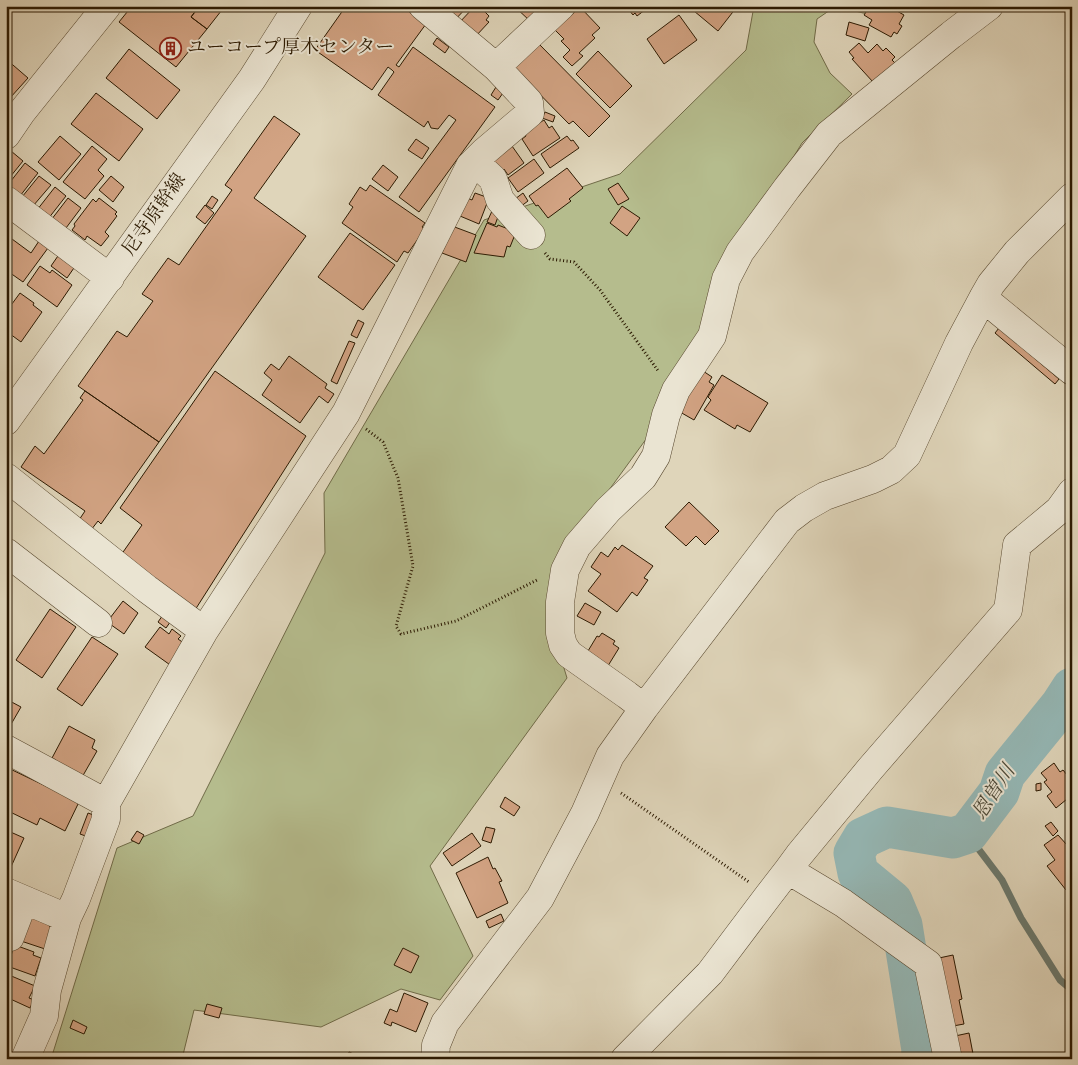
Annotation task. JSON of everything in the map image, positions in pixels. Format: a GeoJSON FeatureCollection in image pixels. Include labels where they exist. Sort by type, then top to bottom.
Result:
{"type":"FeatureCollection","features":[{"type":"Feature","properties":{"kind":"street"},"geometry":{"type":"LineString","coordinates":[[6,135],[21,113],[107,6]]}},
{"type":"Feature","properties":{"kind":"street","name":"尼寺原幹線"},"geometry":{"type":"LineString","coordinates":[[6,422],[252,79],[298,6]]}},
{"type":"Feature","properties":{"kind":"street"},"geometry":{"type":"LineString","coordinates":[[25,1059],[44,1016],[46,990],[67,918],[106,819],[106,803],[204,631],[346,414],[470,166],[530,113],[529,102],[496,67],[422,6]]}},
{"type":"Feature","properties":{"kind":"street"},"geometry":{"type":"LineString","coordinates":[[496,67],[561,6]]}},
{"type":"Feature","properties":{"kind":"street"},"geometry":{"type":"LineString","coordinates":[[636,702],[569,654],[564,645],[560,632],[560,602],[565,570],[577,546],[608,510],[643,478],[656,456],[666,415],[675,394],[712,336],[726,278],[740,252],[829,134],[951,35],[990,6]]}},
{"type":"Feature","properties":{"kind":"street"},"geometry":{"type":"LineString","coordinates":[[474,162],[493,179],[500,200],[531,235]]}},
{"type":"Feature","properties":{"kind":"street"},"geometry":{"type":"LineString","coordinates":[[435,1059],[436,1046],[445,1023],[540,898],[585,814],[636,702],[788,521],[804,508],[825,496],[873,479],[891,470],[907,455],[960,343],[991,284],[1017,252],[1072,197]]}},
{"type":"Feature","properties":{"kind":"street"},"geometry":{"type":"LineString","coordinates":[[6,200],[110,278]]}},
{"type":"Feature","properties":{"kind":"street"},"geometry":{"type":"LineString","coordinates":[[983,298],[1072,371]]}},
{"type":"Feature","properties":{"kind":"street"},"geometry":{"type":"LineString","coordinates":[[6,477],[147,589],[204,631]]}},
{"type":"Feature","properties":{"kind":"street"},"geometry":{"type":"LineString","coordinates":[[625,1059],[710,973],[799,855],[870,769],[1008,610],[1017,545],[1059,510],[1072,492]]}},
{"type":"Feature","properties":{"kind":"street"},"geometry":{"type":"LineString","coordinates":[[6,552],[98,623]]}},
{"type":"Feature","properties":{"kind":"street"},"geometry":{"type":"LineString","coordinates":[[6,749],[106,803]]}},
{"type":"Feature","properties":{"kind":"street"},"geometry":{"type":"LineString","coordinates":[[788,870],[843,903],[928,964],[948,1059]]}},
{"type":"Feature","properties":{"kind":"street"},"geometry":{"type":"LineString","coordinates":[[10,937],[15,896],[67,918]]}},
{"type":"Feature","properties":{"kind":"path"},"geometry":{"type":"LineString","coordinates":[[550,259],[574,262],[600,290],[675,394]]}},
{"type":"Feature","properties":{"kind":"path"},"geometry":{"type":"LineString","coordinates":[[346,414],[383,442],[398,478],[413,566],[396,626],[401,634],[456,621],[553,572],[565,570]]}},
{"type":"Feature","properties":{"kind":"path"},"geometry":{"type":"LineString","coordinates":[[600,778],[768,896]]}},
{"type":"Feature","properties":{"kind":"green space"},"geometry":{"type":"Polygon","coordinates":[[[754,6],[836,6],[817,19],[814,42],[830,73],[852,94],[802,143],[776,186],[652,431],[558,560],[548,616],[567,678],[430,866],[473,956],[440,1000],[401,989],[321,1027],[194,1010],[182,1059],[51,1059],[117,848],[193,816],[325,553],[324,493],[484,220],[620,174],[746,50],[754,6]]]}},
{"type":"Feature","properties":{"kind":"green space"},"geometry":{"type":"Polygon","coordinates":[[[836,6],[883,6],[878,13],[863,13],[836,6]]]}},
{"type":"Feature","properties":{"kind":"building","name":"ユーコープ厚木センター"},"geometry":{"type":"Polygon","coordinates":[[[132,6],[199,6],[191,17],[207,29],[176,67],[119,22],[132,6]]]}},
{"type":"Feature","properties":{"kind":"building"},"geometry":{"type":"Polygon","coordinates":[[[200,6],[225,6],[207,29],[191,17],[200,6]]]}},
{"type":"Feature","properties":{"kind":"building"},"geometry":{"type":"Polygon","coordinates":[[[346,6],[401,6],[426,24],[396,65],[399,67],[413,47],[495,107],[419,212],[399,197],[456,120],[449,115],[438,129],[431,128],[428,121],[424,127],[378,95],[394,72],[388,67],[372,90],[315,50],[346,6]]]}},
{"type":"Feature","properties":{"kind":"building"},"geometry":{"type":"Polygon","coordinates":[[[442,6],[468,6],[453,22],[442,6]]]}},
{"type":"Feature","properties":{"kind":"building"},"geometry":{"type":"Polygon","coordinates":[[[475,6],[479,6],[489,16],[486,20],[489,22],[475,37],[457,25],[475,6]]]}},
{"type":"Feature","properties":{"kind":"building"},"geometry":{"type":"Polygon","coordinates":[[[514,6],[544,6],[530,21],[514,6]]]}},
{"type":"Feature","properties":{"kind":"building"},"geometry":{"type":"Polygon","coordinates":[[[626,6],[650,6],[637,16],[635,13],[633,15],[626,6]]]}},
{"type":"Feature","properties":{"kind":"building"},"geometry":{"type":"Polygon","coordinates":[[[688,6],[734,6],[736,8],[718,31],[688,6]]]}},
{"type":"Feature","properties":{"kind":"building"},"geometry":{"type":"Polygon","coordinates":[[[870,6],[888,6],[904,15],[899,24],[902,26],[897,34],[894,32],[891,37],[869,25],[872,20],[864,15],[870,6]]]}},
{"type":"Feature","properties":{"kind":"building"},"geometry":{"type":"Polygon","coordinates":[[[580,7],[600,28],[592,35],[595,38],[579,53],[583,56],[572,66],[563,57],[570,50],[561,41],[564,39],[555,30],[580,7]]]}},
{"type":"Feature","properties":{"kind":"building"},"geometry":{"type":"Polygon","coordinates":[[[679,15],[697,40],[664,64],[647,39],[679,15]]]}},
{"type":"Feature","properties":{"kind":"building"},"geometry":{"type":"Polygon","coordinates":[[[849,22],[869,28],[865,41],[846,35],[849,22]]]}},
{"type":"Feature","properties":{"kind":"building"},"geometry":{"type":"Polygon","coordinates":[[[437,38],[449,47],[445,53],[433,44],[437,38]]]}},
{"type":"Feature","properties":{"kind":"building"},"geometry":{"type":"Polygon","coordinates":[[[538,43],[610,116],[589,137],[573,121],[569,124],[513,67],[538,43]]]}},
{"type":"Feature","properties":{"kind":"building"},"geometry":{"type":"Polygon","coordinates":[[[859,43],[868,53],[877,44],[883,51],[886,48],[895,57],[892,60],[899,67],[873,82],[852,59],[854,58],[849,52],[859,43]]]}},
{"type":"Feature","properties":{"kind":"building"},"geometry":{"type":"Polygon","coordinates":[[[129,49],[180,90],[157,119],[106,78],[129,49]]]}},
{"type":"Feature","properties":{"kind":"building"},"geometry":{"type":"Polygon","coordinates":[[[598,51],[632,86],[610,108],[576,74],[598,51]]]}},
{"type":"Feature","properties":{"kind":"building"},"geometry":{"type":"Polygon","coordinates":[[[6,59],[28,78],[10,98],[6,95],[6,59]]]}},
{"type":"Feature","properties":{"kind":"building"},"geometry":{"type":"Polygon","coordinates":[[[496,87],[503,93],[498,100],[491,95],[496,87]]]}},
{"type":"Feature","properties":{"kind":"building"},"geometry":{"type":"Polygon","coordinates":[[[96,93],[143,129],[119,161],[71,124],[96,93]]]}},
{"type":"Feature","properties":{"kind":"building"},"geometry":{"type":"Polygon","coordinates":[[[545,112],[555,116],[553,122],[542,118],[545,112]]]}},
{"type":"Feature","properties":{"kind":"building"},"geometry":{"type":"Polygon","coordinates":[[[274,116],[300,134],[254,198],[306,236],[159,442],[78,386],[117,331],[127,337],[153,301],[142,294],[168,258],[179,265],[232,190],[225,185],[274,116]]]}},
{"type":"Feature","properties":{"kind":"building"},"geometry":{"type":"Polygon","coordinates":[[[544,120],[549,128],[552,126],[560,138],[533,156],[522,139],[526,136],[523,130],[533,127],[544,120]]]}},
{"type":"Feature","properties":{"kind":"building"},"geometry":{"type":"Polygon","coordinates":[[[60,136],[81,154],[59,180],[38,162],[60,136]]]}},
{"type":"Feature","properties":{"kind":"building"},"geometry":{"type":"Polygon","coordinates":[[[567,136],[579,148],[550,168],[541,154],[567,136]]]}},
{"type":"Feature","properties":{"kind":"building"},"geometry":{"type":"Polygon","coordinates":[[[416,139],[429,148],[422,159],[408,150],[416,139]]]}},
{"type":"Feature","properties":{"kind":"building"},"geometry":{"type":"Polygon","coordinates":[[[92,146],[107,159],[98,170],[104,176],[85,199],[63,182],[92,146]]]}},
{"type":"Feature","properties":{"kind":"building"},"geometry":{"type":"Polygon","coordinates":[[[512,146],[524,163],[508,175],[504,169],[500,173],[489,158],[512,146]]]}},
{"type":"Feature","properties":{"kind":"building"},"geometry":{"type":"Polygon","coordinates":[[[11,151],[23,161],[6,182],[6,157],[11,151]]]}},
{"type":"Feature","properties":{"kind":"building"},"geometry":{"type":"Polygon","coordinates":[[[534,159],[544,173],[518,192],[508,178],[534,159]]]}},
{"type":"Feature","properties":{"kind":"building"},"geometry":{"type":"Polygon","coordinates":[[[25,163],[38,173],[20,196],[7,186],[25,163]]]}},
{"type":"Feature","properties":{"kind":"building"},"geometry":{"type":"Polygon","coordinates":[[[383,165],[398,177],[388,191],[372,179],[383,165]]]}},
{"type":"Feature","properties":{"kind":"building"},"geometry":{"type":"Polygon","coordinates":[[[567,168],[583,188],[569,199],[571,201],[548,218],[529,196],[567,168]]]}},
{"type":"Feature","properties":{"kind":"building"},"geometry":{"type":"Polygon","coordinates":[[[39,176],[51,185],[33,206],[22,197],[39,176]]]}},
{"type":"Feature","properties":{"kind":"building"},"geometry":{"type":"Polygon","coordinates":[[[111,176],[124,187],[113,202],[99,190],[111,176]]]}},
{"type":"Feature","properties":{"kind":"building"},"geometry":{"type":"Polygon","coordinates":[[[618,183],[629,199],[618,205],[608,189],[618,183]]]}},
{"type":"Feature","properties":{"kind":"building"},"geometry":{"type":"Polygon","coordinates":[[[370,185],[425,223],[422,227],[425,229],[408,253],[404,251],[397,262],[342,223],[353,207],[349,204],[360,187],[366,191],[370,185]]]}},
{"type":"Feature","properties":{"kind":"building"},"geometry":{"type":"Polygon","coordinates":[[[55,187],[66,196],[48,219],[37,210],[55,187]]]}},
{"type":"Feature","properties":{"kind":"building"},"geometry":{"type":"Polygon","coordinates":[[[475,193],[489,198],[479,224],[460,216],[465,197],[472,200],[475,193]]]}},
{"type":"Feature","properties":{"kind":"building"},"geometry":{"type":"Polygon","coordinates":[[[523,193],[528,201],[516,210],[511,202],[523,193]]]}},
{"type":"Feature","properties":{"kind":"building"},"geometry":{"type":"Polygon","coordinates":[[[212,196],[218,200],[212,209],[206,205],[212,196]]]}},
{"type":"Feature","properties":{"kind":"building"},"geometry":{"type":"Polygon","coordinates":[[[68,198],[81,208],[63,232],[48,224],[68,198]]]}},
{"type":"Feature","properties":{"kind":"building"},"geometry":{"type":"Polygon","coordinates":[[[99,198],[117,212],[115,214],[117,216],[105,232],[109,236],[101,246],[87,236],[85,240],[72,230],[75,226],[74,224],[93,199],[96,202],[99,198]]]}},
{"type":"Feature","properties":{"kind":"building"},"geometry":{"type":"Polygon","coordinates":[[[205,205],[214,213],[205,224],[196,217],[205,205]]]}},
{"type":"Feature","properties":{"kind":"building"},"geometry":{"type":"Polygon","coordinates":[[[622,206],[640,218],[627,236],[610,223],[622,206]]]}},
{"type":"Feature","properties":{"kind":"building"},"geometry":{"type":"Polygon","coordinates":[[[492,211],[499,214],[495,225],[487,222],[492,211]]]}},
{"type":"Feature","properties":{"kind":"building"},"geometry":{"type":"Polygon","coordinates":[[[487,223],[516,232],[510,247],[507,246],[504,257],[474,253],[487,223]]]}},
{"type":"Feature","properties":{"kind":"building"},"geometry":{"type":"Polygon","coordinates":[[[452,226],[476,235],[466,262],[442,253],[452,226]]]}},
{"type":"Feature","properties":{"kind":"building"},"geometry":{"type":"Polygon","coordinates":[[[350,233],[395,265],[363,310],[318,277],[350,233]]]}},
{"type":"Feature","properties":{"kind":"building"},"geometry":{"type":"Polygon","coordinates":[[[12,239],[31,253],[39,241],[48,248],[23,282],[6,270],[6,247],[12,239]]]}},
{"type":"Feature","properties":{"kind":"building"},"geometry":{"type":"Polygon","coordinates":[[[60,253],[76,265],[67,278],[51,266],[60,253]]]}},
{"type":"Feature","properties":{"kind":"building"},"geometry":{"type":"Polygon","coordinates":[[[40,266],[50,273],[52,270],[72,285],[57,307],[27,285],[40,266]]]}},
{"type":"Feature","properties":{"kind":"building"},"geometry":{"type":"Polygon","coordinates":[[[20,293],[34,303],[33,305],[42,312],[21,342],[6,331],[6,312],[20,293]]]}},
{"type":"Feature","properties":{"kind":"building"},"geometry":{"type":"Polygon","coordinates":[[[358,320],[364,323],[357,338],[351,335],[358,320]]]}},
{"type":"Feature","properties":{"kind":"building"},"geometry":{"type":"Polygon","coordinates":[[[999,328],[1059,379],[1055,384],[995,333],[999,328]]]}},
{"type":"Feature","properties":{"kind":"building"},"geometry":{"type":"Polygon","coordinates":[[[349,341],[355,343],[337,384],[331,381],[349,341]]]}},
{"type":"Feature","properties":{"kind":"building"},"geometry":{"type":"Polygon","coordinates":[[[289,356],[327,384],[325,388],[334,394],[328,403],[319,396],[300,423],[262,395],[272,380],[264,373],[271,364],[279,370],[289,356]]]}},
{"type":"Feature","properties":{"kind":"building"},"geometry":{"type":"Polygon","coordinates":[[[700,369],[712,377],[709,382],[714,385],[694,420],[680,412],[700,369]]]}},
{"type":"Feature","properties":{"kind":"building"},"geometry":{"type":"Polygon","coordinates":[[[215,371],[306,436],[195,610],[121,555],[142,525],[120,508],[215,371]]]}},
{"type":"Feature","properties":{"kind":"building"},"geometry":{"type":"Polygon","coordinates":[[[722,375],[768,403],[750,432],[737,425],[735,429],[704,410],[711,400],[708,397],[722,375]]]}},
{"type":"Feature","properties":{"kind":"building"},"geometry":{"type":"Polygon","coordinates":[[[85,391],[159,442],[101,524],[98,521],[91,530],[79,520],[85,511],[21,467],[35,446],[44,454],[83,400],[80,398],[85,391]]]}},
{"type":"Feature","properties":{"kind":"building"},"geometry":{"type":"Polygon","coordinates":[[[689,502],[719,531],[705,545],[696,536],[686,546],[665,527],[689,502]]]}},
{"type":"Feature","properties":{"kind":"building"},"geometry":{"type":"Polygon","coordinates":[[[622,545],[653,566],[644,578],[648,580],[637,596],[632,592],[617,612],[588,591],[601,574],[591,567],[601,552],[608,557],[615,547],[618,550],[622,545]]]}},
{"type":"Feature","properties":{"kind":"building"},"geometry":{"type":"Polygon","coordinates":[[[123,601],[138,613],[124,634],[107,622],[123,601]]]}},
{"type":"Feature","properties":{"kind":"building"},"geometry":{"type":"Polygon","coordinates":[[[585,603],[601,612],[594,625],[577,616],[585,603]]]}},
{"type":"Feature","properties":{"kind":"building"},"geometry":{"type":"Polygon","coordinates":[[[50,609],[76,627],[42,678],[16,660],[50,609]]]}},
{"type":"Feature","properties":{"kind":"building"},"geometry":{"type":"Polygon","coordinates":[[[165,612],[173,618],[166,628],[158,622],[165,612]]]}},
{"type":"Feature","properties":{"kind":"building"},"geometry":{"type":"Polygon","coordinates":[[[160,627],[169,634],[172,629],[181,636],[178,639],[188,646],[173,667],[145,647],[160,627]]]}},
{"type":"Feature","properties":{"kind":"building"},"geometry":{"type":"Polygon","coordinates":[[[602,633],[615,641],[613,644],[619,648],[606,669],[585,656],[597,636],[599,637],[602,633]]]}},
{"type":"Feature","properties":{"kind":"building"},"geometry":{"type":"Polygon","coordinates":[[[92,637],[118,654],[82,706],[57,689],[92,637]]]}},
{"type":"Feature","properties":{"kind":"building"},"geometry":{"type":"Polygon","coordinates":[[[6,699],[21,707],[6,733],[6,699]]]}},
{"type":"Feature","properties":{"kind":"building"},"geometry":{"type":"Polygon","coordinates":[[[69,726],[95,740],[92,748],[97,751],[81,779],[54,764],[56,760],[52,758],[69,726]]]}},
{"type":"Feature","properties":{"kind":"building"},"geometry":{"type":"Polygon","coordinates":[[[1054,763],[1060,772],[1063,770],[1072,781],[1072,795],[1056,808],[1047,796],[1052,792],[1044,782],[1047,780],[1041,773],[1054,763]]]}},
{"type":"Feature","properties":{"kind":"building"},"geometry":{"type":"Polygon","coordinates":[[[6,767],[79,802],[65,831],[40,818],[37,825],[6,810],[6,767]]]}},
{"type":"Feature","properties":{"kind":"building"},"geometry":{"type":"Polygon","coordinates":[[[1041,783],[1041,790],[1036,791],[1036,784],[1041,783]]]}},
{"type":"Feature","properties":{"kind":"building"},"geometry":{"type":"Polygon","coordinates":[[[505,797],[520,807],[514,816],[500,807],[505,797]]]}},
{"type":"Feature","properties":{"kind":"building"},"geometry":{"type":"Polygon","coordinates":[[[88,813],[99,817],[91,838],[80,834],[88,813]]]}},
{"type":"Feature","properties":{"kind":"building"},"geometry":{"type":"Polygon","coordinates":[[[1051,822],[1058,831],[1053,836],[1045,826],[1051,822]]]}},
{"type":"Feature","properties":{"kind":"building"},"geometry":{"type":"Polygon","coordinates":[[[486,827],[495,829],[491,843],[482,840],[486,827]]]}},
{"type":"Feature","properties":{"kind":"building"},"geometry":{"type":"Polygon","coordinates":[[[6,830],[24,838],[6,878],[6,830]]]}},
{"type":"Feature","properties":{"kind":"building"},"geometry":{"type":"Polygon","coordinates":[[[137,831],[144,835],[139,844],[131,840],[137,831]]]}},
{"type":"Feature","properties":{"kind":"building"},"geometry":{"type":"Polygon","coordinates":[[[472,833],[481,846],[452,866],[443,853],[472,833]]]}},
{"type":"Feature","properties":{"kind":"building"},"geometry":{"type":"Polygon","coordinates":[[[1058,835],[1067,845],[1072,841],[1072,886],[1066,890],[1047,866],[1055,860],[1044,845],[1058,835]]]}},
{"type":"Feature","properties":{"kind":"building"},"geometry":{"type":"Polygon","coordinates":[[[488,857],[493,869],[495,868],[502,881],[499,882],[508,903],[477,918],[456,873],[488,857]]]}},
{"type":"Feature","properties":{"kind":"building"},"geometry":{"type":"Polygon","coordinates":[[[30,914],[50,921],[49,926],[55,929],[48,950],[15,939],[30,914]]]}},
{"type":"Feature","properties":{"kind":"building"},"geometry":{"type":"Polygon","coordinates":[[[501,914],[504,921],[489,928],[486,921],[501,914]]]}},
{"type":"Feature","properties":{"kind":"building"},"geometry":{"type":"Polygon","coordinates":[[[15,945],[34,952],[33,955],[41,958],[35,976],[7,966],[15,945]]]}},
{"type":"Feature","properties":{"kind":"building"},"geometry":{"type":"Polygon","coordinates":[[[403,948],[419,956],[411,973],[394,965],[403,948]]]}},
{"type":"Feature","properties":{"kind":"building"},"geometry":{"type":"Polygon","coordinates":[[[953,955],[962,999],[959,1000],[964,1024],[953,1026],[939,958],[953,955]]]}},
{"type":"Feature","properties":{"kind":"building"},"geometry":{"type":"Polygon","coordinates":[[[9,975],[35,986],[29,998],[34,1000],[30,1008],[6,997],[6,982],[9,975]]]}},
{"type":"Feature","properties":{"kind":"building"},"geometry":{"type":"Polygon","coordinates":[[[404,993],[428,1003],[416,1032],[392,1022],[391,1026],[384,1023],[390,1009],[397,1012],[404,993]]]}},
{"type":"Feature","properties":{"kind":"building"},"geometry":{"type":"Polygon","coordinates":[[[207,1004],[222,1008],[219,1018],[204,1014],[207,1004]]]}},
{"type":"Feature","properties":{"kind":"building"},"geometry":{"type":"Polygon","coordinates":[[[73,1020],[87,1027],[84,1034],[70,1028],[73,1020]]]}},
{"type":"Feature","properties":{"kind":"building"},"geometry":{"type":"Polygon","coordinates":[[[969,1033],[974,1059],[959,1059],[955,1036],[969,1033]]]}},
{"type":"Feature","properties":{"kind":"building"},"geometry":{"type":"Polygon","coordinates":[[[349,1052],[365,1059],[346,1059],[349,1052]]]}},
{"type":"Feature","properties":{"kind":"waterway","name":"恩曽川"},"geometry":{"type":"LineString","coordinates":[[921,1059],[922,1050],[902,925],[892,901],[858,873],[854,853],[863,838],[887,827],[953,838],[968,833],[999,792],[1005,774],[1061,705],[1072,688]]}},
{"type":"Feature","properties":{"kind":"waterway"},"geometry":{"type":"LineString","coordinates":[[968,833],[1002,880],[1021,918],[1060,980],[1072,990]]}},
{"type":"Feature","properties":{"kind":"place","name":"ユーコープ厚木センター"},"geometry":{"type":"Point","coordinates":[171,48]}}]}
